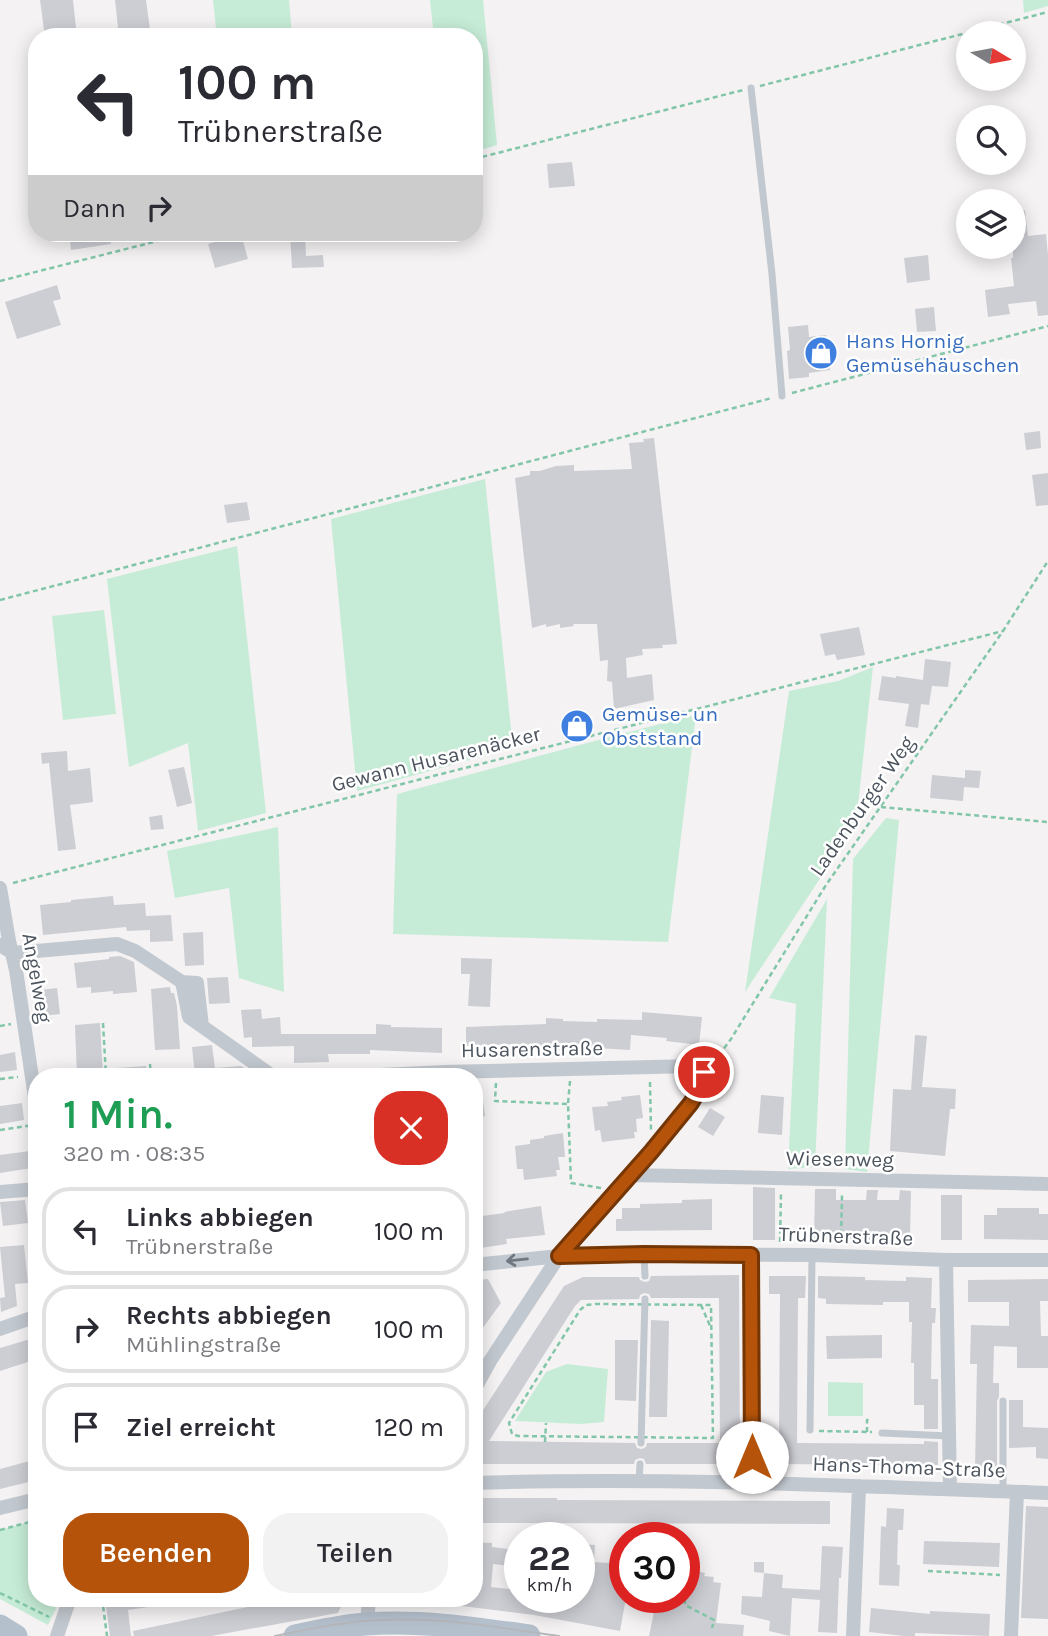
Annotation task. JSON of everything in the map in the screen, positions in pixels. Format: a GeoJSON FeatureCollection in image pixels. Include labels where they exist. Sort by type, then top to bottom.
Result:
{"type":"FeatureCollection","features":[{"type":"Feature","properties":{"kind":"main road"},"geometry":{"type":"LineString","coordinates":[[295,1636],[367,1624],[415,1623],[454,1625],[491,1633],[529,1636]]}},
{"type":"Feature","properties":{"kind":"main road"},"geometry":{"type":"LineString","coordinates":[[0,1626],[16,1636]]}},
{"type":"Feature","properties":{"kind":"street","name":"Angelweg"},"geometry":{"type":"LineString","coordinates":[[0,888],[13,953],[30,1068]]}},
{"type":"Feature","properties":{"kind":"street"},"geometry":{"type":"LineString","coordinates":[[0,944],[13,953],[117,944],[135,951],[182,982],[189,1017],[261,1068]]}},
{"type":"Feature","properties":{"kind":"street","name":"Husarenstraße"},"geometry":{"type":"LineString","coordinates":[[483,1072],[693,1066],[704,1072]]}},
{"type":"Feature","properties":{"kind":"street"},"geometry":{"type":"LineString","coordinates":[[483,1374],[559,1256],[618,1191],[691,1103],[702,1084],[704,1072]]}},
{"type":"Feature","properties":{"kind":"street","name":"Wiesenweg"},"geometry":{"type":"LineString","coordinates":[[631,1175],[1048,1184]]}},
{"type":"Feature","properties":{"kind":"street"},"geometry":{"type":"LineString","coordinates":[[0,1192],[28,1190]]}},
{"type":"Feature","properties":{"kind":"street","name":"Trübnerstraße"},"geometry":{"type":"LineString","coordinates":[[483,1264],[559,1256],[644,1254],[1048,1260]]}},
{"type":"Feature","properties":{"kind":"street"},"geometry":{"type":"LineString","coordinates":[[751,1255],[752,1483]]}},
{"type":"Feature","properties":{"kind":"street"},"geometry":{"type":"LineString","coordinates":[[946,1260],[950,1489]]}},
{"type":"Feature","properties":{"kind":"street"},"geometry":{"type":"LineString","coordinates":[[0,1329],[28,1319]]}},
{"type":"Feature","properties":{"kind":"street","name":"Hans-Thoma-Straße"},"geometry":{"type":"LineString","coordinates":[[483,1483],[579,1480],[752,1483],[1048,1493]]}},
{"type":"Feature","properties":{"kind":"street"},"geometry":{"type":"LineString","coordinates":[[853,1636],[859,1486]]}},
{"type":"Feature","properties":{"kind":"street"},"geometry":{"type":"LineString","coordinates":[[1010,1491],[1014,1576],[1012,1636]]}},
{"type":"Feature","properties":{"kind":"street"},"geometry":{"type":"LineString","coordinates":[[0,1507],[28,1501]]}},
{"type":"Feature","properties":{"kind":"street"},"geometry":{"type":"LineString","coordinates":[[59,1630],[67,1607]]}},
{"type":"Feature","properties":{"kind":"street"},"geometry":{"type":"LineString","coordinates":[[367,1624],[368,1607]]}},
{"type":"Feature","properties":{"kind":"lane"},"geometry":{"type":"LineString","coordinates":[[751,88],[772,274],[782,396]]}},
{"type":"Feature","properties":{"kind":"lane"},"geometry":{"type":"LineString","coordinates":[[644,1254],[645,1276]]}},
{"type":"Feature","properties":{"kind":"lane"},"geometry":{"type":"LineString","coordinates":[[810,1430],[812,1255]]}},
{"type":"Feature","properties":{"kind":"lane"},"geometry":{"type":"LineString","coordinates":[[641,1440],[645,1301]]}},
{"type":"Feature","properties":{"kind":"lane"},"geometry":{"type":"LineString","coordinates":[[1003,1401],[1010,1491]]}},
{"type":"Feature","properties":{"kind":"lane"},"geometry":{"type":"LineString","coordinates":[[882,1433],[949,1436]]}},
{"type":"Feature","properties":{"kind":"lane"},"geometry":{"type":"LineString","coordinates":[[639,1481],[640,1464]]}},
{"type":"Feature","properties":{"kind":"path"},"geometry":{"type":"LineString","coordinates":[[0,281],[154,242]]}},
{"type":"Feature","properties":{"kind":"path"},"geometry":{"type":"LineString","coordinates":[[0,600],[1048,326]]}},
{"type":"Feature","properties":{"kind":"path","name":"Ladenburger Weg"},"geometry":{"type":"LineString","coordinates":[[704,1072],[731,1039],[826,885],[1048,562]]}},
{"type":"Feature","properties":{"kind":"path","name":"Gewann Husarenäcker"},"geometry":{"type":"LineString","coordinates":[[0,888],[1003,631]]}},
{"type":"Feature","properties":{"kind":"path"},"geometry":{"type":"LineString","coordinates":[[881,807],[1048,822]]}},
{"type":"Feature","properties":{"kind":"path"},"geometry":{"type":"LineString","coordinates":[[103,1023],[106,1068]]}},
{"type":"Feature","properties":{"kind":"path"},"geometry":{"type":"LineString","coordinates":[[150,1064],[150,1068]]}},
{"type":"Feature","properties":{"kind":"path"},"geometry":{"type":"LineString","coordinates":[[650,1068],[651,1152]]}},
{"type":"Feature","properties":{"kind":"path"},"geometry":{"type":"LineString","coordinates":[[570,1069],[570,1184],[618,1191]]}},
{"type":"Feature","properties":{"kind":"path"},"geometry":{"type":"LineString","coordinates":[[497,1071],[495,1101],[569,1104]]}},
{"type":"Feature","properties":{"kind":"path"},"geometry":{"type":"LineString","coordinates":[[0,1079],[28,1075]]}},
{"type":"Feature","properties":{"kind":"path"},"geometry":{"type":"LineString","coordinates":[[0,1130],[28,1126]]}},
{"type":"Feature","properties":{"kind":"path"},"geometry":{"type":"LineString","coordinates":[[780,1255],[781,1178]]}},
{"type":"Feature","properties":{"kind":"path"},"geometry":{"type":"LineString","coordinates":[[841,1256],[842,1180]]}},
{"type":"Feature","properties":{"kind":"path"},"geometry":{"type":"LineString","coordinates":[[645,1301],[711,1305],[713,1438],[641,1440],[512,1434],[509,1423],[580,1310],[586,1305],[645,1301]]}},
{"type":"Feature","properties":{"kind":"path"},"geometry":{"type":"LineString","coordinates":[[701,1305],[711,1328]]}},
{"type":"Feature","properties":{"kind":"path"},"geometry":{"type":"LineString","coordinates":[[531,1376],[537,1379]]}},
{"type":"Feature","properties":{"kind":"path"},"geometry":{"type":"LineString","coordinates":[[867,1432],[867,1420],[870,1420]]}},
{"type":"Feature","properties":{"kind":"path"},"geometry":{"type":"LineString","coordinates":[[545,1442],[546,1423]]}},
{"type":"Feature","properties":{"kind":"path"},"geometry":{"type":"LineString","coordinates":[[810,1430],[882,1433]]}},
{"type":"Feature","properties":{"kind":"path"},"geometry":{"type":"LineString","coordinates":[[0,1530],[28,1522]]}},
{"type":"Feature","properties":{"kind":"path"},"geometry":{"type":"LineString","coordinates":[[928,1571],[1014,1576]]}},
{"type":"Feature","properties":{"kind":"path"},"geometry":{"type":"LineString","coordinates":[[0,1592],[59,1630]]}},
{"type":"Feature","properties":{"kind":"path"},"geometry":{"type":"LineString","coordinates":[[103,1607],[107,1636]]}},
{"type":"Feature","properties":{"kind":"path"},"geometry":{"type":"LineString","coordinates":[[700,1613],[714,1620],[712,1628]]}},
{"type":"Feature","properties":{"kind":"green space"},"geometry":{"type":"Polygon","coordinates":[[[213,0],[289,0],[291,28],[216,28],[213,0]]]}},
{"type":"Feature","properties":{"kind":"green space"},"geometry":{"type":"Polygon","coordinates":[[[430,0],[483,0],[497,145],[483,149],[483,28],[433,28],[430,0]]]}},
{"type":"Feature","properties":{"kind":"green space"},"geometry":{"type":"Polygon","coordinates":[[[1023,0],[1048,0],[1048,6],[1024,13],[1023,0]]]}},
{"type":"Feature","properties":{"kind":"green space"},"geometry":{"type":"Polygon","coordinates":[[[485,479],[513,748],[357,791],[331,519],[485,479]]]}},
{"type":"Feature","properties":{"kind":"green space"},"geometry":{"type":"Polygon","coordinates":[[[237,546],[266,813],[198,831],[188,743],[129,767],[107,579],[237,546]]]}},
{"type":"Feature","properties":{"kind":"green space"},"geometry":{"type":"Polygon","coordinates":[[[104,610],[116,714],[63,720],[52,616],[104,610]]]}},
{"type":"Feature","properties":{"kind":"green space"},"geometry":{"type":"Polygon","coordinates":[[[873,667],[856,824],[745,992],[789,691],[838,681],[873,667]]]}},
{"type":"Feature","properties":{"kind":"green space"},"geometry":{"type":"Polygon","coordinates":[[[696,715],[668,942],[393,934],[397,794],[696,715]]]}},
{"type":"Feature","properties":{"kind":"green space"},"geometry":{"type":"Polygon","coordinates":[[[886,818],[899,820],[867,1172],[845,1169],[853,859],[886,818]]]}},
{"type":"Feature","properties":{"kind":"green space"},"geometry":{"type":"Polygon","coordinates":[[[278,827],[284,992],[239,978],[229,888],[175,898],[167,851],[278,827]]]}},
{"type":"Feature","properties":{"kind":"green space"},"geometry":{"type":"Polygon","coordinates":[[[827,899],[815,1167],[788,1169],[796,1004],[769,998],[827,899]]]}},
{"type":"Feature","properties":{"kind":"green space"},"geometry":{"type":"Polygon","coordinates":[[[567,1364],[608,1369],[604,1422],[580,1424],[515,1421],[546,1372],[567,1364]]]}},
{"type":"Feature","properties":{"kind":"green space"},"geometry":{"type":"Polygon","coordinates":[[[828,1382],[863,1383],[863,1416],[828,1416],[828,1382]]]}},
{"type":"Feature","properties":{"kind":"green space"},"geometry":{"type":"Polygon","coordinates":[[[28,1522],[28,1607],[57,1607],[48,1625],[0,1599],[0,1530],[28,1522]]]}},
{"type":"Feature","properties":{"kind":"building"},"geometry":{"type":"Polygon","coordinates":[[[40,0],[73,0],[76,28],[44,28],[40,0]]]}},
{"type":"Feature","properties":{"kind":"building"},"geometry":{"type":"Polygon","coordinates":[[[115,0],[146,0],[150,28],[118,28],[115,0]]]}},
{"type":"Feature","properties":{"kind":"building"},"geometry":{"type":"Polygon","coordinates":[[[572,162],[575,186],[549,188],[547,164],[572,162]]]}},
{"type":"Feature","properties":{"kind":"building"},"geometry":{"type":"Polygon","coordinates":[[[1026,219],[1028,236],[1046,234],[1048,315],[1038,316],[1036,301],[1008,304],[1010,314],[988,317],[985,290],[1014,286],[1011,259],[1026,259],[1026,219]]]}},
{"type":"Feature","properties":{"kind":"building"},"geometry":{"type":"Polygon","coordinates":[[[70,242],[111,244],[71,250],[70,242]]]}},
{"type":"Feature","properties":{"kind":"building"},"geometry":{"type":"Polygon","coordinates":[[[243,242],[248,259],[215,268],[208,244],[243,242]]]}},
{"type":"Feature","properties":{"kind":"building"},"geometry":{"type":"Polygon","coordinates":[[[291,242],[305,242],[306,256],[323,255],[324,267],[292,268],[291,242]]]}},
{"type":"Feature","properties":{"kind":"building"},"geometry":{"type":"Polygon","coordinates":[[[928,255],[930,280],[907,283],[904,258],[928,255]]]}},
{"type":"Feature","properties":{"kind":"building"},"geometry":{"type":"Polygon","coordinates":[[[57,285],[61,299],[53,301],[61,325],[17,339],[5,302],[57,285]]]}},
{"type":"Feature","properties":{"kind":"building"},"geometry":{"type":"Polygon","coordinates":[[[934,307],[936,331],[917,332],[915,309],[934,307]]]}},
{"type":"Feature","properties":{"kind":"building"},"geometry":{"type":"Polygon","coordinates":[[[808,325],[809,337],[826,335],[830,370],[809,373],[809,377],[789,379],[788,327],[808,325]]]}},
{"type":"Feature","properties":{"kind":"building"},"geometry":{"type":"Polygon","coordinates":[[[1040,431],[1041,448],[1026,450],[1024,433],[1040,431]]]}},
{"type":"Feature","properties":{"kind":"building"},"geometry":{"type":"Polygon","coordinates":[[[654,438],[677,644],[642,649],[643,655],[626,658],[627,678],[652,674],[654,700],[614,709],[612,682],[607,681],[608,660],[600,661],[597,624],[573,624],[574,626],[560,628],[560,624],[546,627],[546,624],[532,628],[515,478],[530,475],[530,471],[556,466],[574,465],[574,471],[632,469],[629,443],[654,438]]]}},
{"type":"Feature","properties":{"kind":"building"},"geometry":{"type":"Polygon","coordinates":[[[1048,473],[1048,505],[1036,506],[1032,475],[1048,473]]]}},
{"type":"Feature","properties":{"kind":"building"},"geometry":{"type":"Polygon","coordinates":[[[247,502],[250,520],[227,523],[224,505],[247,502]]]}},
{"type":"Feature","properties":{"kind":"building"},"geometry":{"type":"Polygon","coordinates":[[[859,627],[865,655],[837,660],[835,654],[825,656],[820,634],[859,627]]]}},
{"type":"Feature","properties":{"kind":"building"},"geometry":{"type":"Polygon","coordinates":[[[925,659],[951,662],[948,687],[932,686],[929,705],[921,704],[918,728],[905,726],[909,704],[878,700],[882,676],[923,680],[925,659]]]}},
{"type":"Feature","properties":{"kind":"building"},"geometry":{"type":"Polygon","coordinates":[[[67,751],[68,771],[90,768],[93,802],[70,805],[76,849],[58,851],[49,763],[42,764],[41,753],[67,751]]]}},
{"type":"Feature","properties":{"kind":"building"},"geometry":{"type":"Polygon","coordinates":[[[184,767],[192,803],[177,807],[168,770],[184,767]]]}},
{"type":"Feature","properties":{"kind":"building"},"geometry":{"type":"Polygon","coordinates":[[[965,770],[981,771],[979,788],[964,787],[963,801],[930,798],[932,775],[965,778],[965,770]]]}},
{"type":"Feature","properties":{"kind":"building"},"geometry":{"type":"Polygon","coordinates":[[[162,815],[164,829],[151,830],[149,817],[162,815]]]}},
{"type":"Feature","properties":{"kind":"building"},"geometry":{"type":"Polygon","coordinates":[[[113,896],[114,905],[145,903],[146,916],[171,915],[173,941],[150,942],[150,930],[127,931],[126,927],[43,935],[40,905],[113,896]]]}},
{"type":"Feature","properties":{"kind":"building"},"geometry":{"type":"Polygon","coordinates":[[[203,932],[204,965],[185,966],[183,933],[203,932]]]}},
{"type":"Feature","properties":{"kind":"building"},"geometry":{"type":"Polygon","coordinates":[[[120,956],[134,962],[137,992],[91,993],[91,987],[77,988],[74,963],[120,956]]]}},
{"type":"Feature","properties":{"kind":"building"},"geometry":{"type":"Polygon","coordinates":[[[461,958],[492,959],[490,1007],[468,1006],[470,974],[461,974],[461,958]]]}},
{"type":"Feature","properties":{"kind":"building"},"geometry":{"type":"Polygon","coordinates":[[[228,977],[230,1003],[209,1004],[207,978],[228,977]]]}},
{"type":"Feature","properties":{"kind":"building"},"geometry":{"type":"Polygon","coordinates":[[[170,987],[177,1006],[180,1049],[155,1050],[151,989],[170,987]]]}},
{"type":"Feature","properties":{"kind":"building"},"geometry":{"type":"Polygon","coordinates":[[[57,988],[60,1014],[43,1016],[40,990],[57,988]]]}},
{"type":"Feature","properties":{"kind":"building"},"geometry":{"type":"Polygon","coordinates":[[[261,1009],[262,1019],[280,1017],[281,1034],[376,1034],[376,1024],[442,1028],[442,1053],[370,1050],[370,1054],[328,1054],[329,1062],[294,1063],[294,1046],[252,1047],[252,1037],[244,1038],[241,1010],[261,1009]]]}},
{"type":"Feature","properties":{"kind":"building"},"geometry":{"type":"Polygon","coordinates":[[[642,1012],[702,1017],[699,1045],[666,1041],[667,1038],[631,1035],[630,1050],[563,1046],[563,1050],[518,1049],[518,1044],[466,1046],[466,1027],[546,1024],[546,1018],[597,1022],[597,1019],[642,1020],[642,1012]]]}},
{"type":"Feature","properties":{"kind":"building"},"geometry":{"type":"Polygon","coordinates":[[[100,1023],[103,1068],[77,1068],[75,1025],[100,1023]]]}},
{"type":"Feature","properties":{"kind":"building"},"geometry":{"type":"Polygon","coordinates":[[[915,1035],[927,1036],[922,1087],[956,1089],[955,1109],[950,1109],[945,1156],[890,1151],[893,1089],[911,1090],[915,1035]]]}},
{"type":"Feature","properties":{"kind":"building"},"geometry":{"type":"Polygon","coordinates":[[[212,1045],[215,1068],[194,1068],[192,1047],[212,1045]]]}},
{"type":"Feature","properties":{"kind":"building"},"geometry":{"type":"Polygon","coordinates":[[[15,1052],[17,1070],[0,1072],[0,1055],[15,1052]]]}},
{"type":"Feature","properties":{"kind":"building"},"geometry":{"type":"Polygon","coordinates":[[[640,1095],[643,1118],[636,1119],[635,1138],[602,1142],[600,1130],[595,1131],[592,1107],[608,1106],[607,1102],[622,1100],[621,1097],[640,1095]]]}},
{"type":"Feature","properties":{"kind":"building"},"geometry":{"type":"Polygon","coordinates":[[[761,1095],[784,1097],[782,1135],[758,1133],[761,1095]]]}},
{"type":"Feature","properties":{"kind":"building"},"geometry":{"type":"Polygon","coordinates":[[[22,1103],[24,1120],[0,1124],[0,1106],[22,1103]]]}},
{"type":"Feature","properties":{"kind":"building"},"geometry":{"type":"Polygon","coordinates":[[[710,1108],[725,1117],[713,1136],[698,1127],[710,1108]]]}},
{"type":"Feature","properties":{"kind":"building"},"geometry":{"type":"Polygon","coordinates":[[[563,1133],[565,1157],[558,1157],[560,1170],[556,1170],[557,1176],[524,1180],[523,1169],[517,1169],[515,1146],[563,1133]]]}},
{"type":"Feature","properties":{"kind":"building"},"geometry":{"type":"Polygon","coordinates":[[[28,1151],[28,1169],[0,1173],[0,1155],[28,1151]]]}},
{"type":"Feature","properties":{"kind":"building"},"geometry":{"type":"Polygon","coordinates":[[[753,1187],[775,1188],[775,1240],[753,1240],[753,1187]]]}},
{"type":"Feature","properties":{"kind":"building"},"geometry":{"type":"Polygon","coordinates":[[[815,1189],[836,1189],[836,1200],[866,1200],[867,1190],[878,1190],[877,1200],[899,1200],[900,1190],[911,1191],[910,1240],[814,1240],[815,1189]]]}},
{"type":"Feature","properties":{"kind":"building"},"geometry":{"type":"Polygon","coordinates":[[[941,1195],[962,1195],[962,1240],[941,1240],[941,1195]]]}},
{"type":"Feature","properties":{"kind":"building"},"geometry":{"type":"Polygon","coordinates":[[[712,1199],[712,1230],[616,1231],[616,1219],[622,1219],[622,1208],[640,1208],[640,1204],[712,1199]]]}},
{"type":"Feature","properties":{"kind":"building"},"geometry":{"type":"Polygon","coordinates":[[[25,1200],[28,1223],[3,1226],[0,1202],[25,1200]]]}},
{"type":"Feature","properties":{"kind":"building"},"geometry":{"type":"Polygon","coordinates":[[[541,1206],[545,1235],[506,1239],[507,1244],[483,1248],[483,1216],[541,1206]]]}},
{"type":"Feature","properties":{"kind":"building"},"geometry":{"type":"Polygon","coordinates":[[[997,1208],[1039,1208],[1039,1214],[1048,1214],[1048,1240],[984,1239],[984,1215],[997,1215],[997,1208]]]}},
{"type":"Feature","properties":{"kind":"building"},"geometry":{"type":"Polygon","coordinates":[[[24,1245],[28,1283],[15,1284],[17,1306],[1,1312],[0,1298],[5,1297],[0,1247],[24,1245]]]}},
{"type":"Feature","properties":{"kind":"building"},"geometry":{"type":"Polygon","coordinates":[[[739,1275],[740,1464],[646,1464],[644,1459],[640,1458],[635,1460],[634,1464],[483,1464],[483,1410],[564,1286],[583,1277],[639,1277],[645,1282],[649,1281],[651,1276],[739,1275]],[[644,1293],[639,1299],[581,1300],[489,1441],[635,1443],[637,1448],[642,1449],[647,1443],[720,1443],[719,1298],[651,1298],[644,1293]]]}},
{"type":"Feature","properties":{"kind":"building"},"geometry":{"type":"Polygon","coordinates":[[[769,1276],[806,1276],[805,1298],[798,1298],[797,1443],[938,1442],[938,1465],[771,1464],[771,1442],[779,1442],[780,1294],[769,1294],[769,1276]]]}},
{"type":"Feature","properties":{"kind":"building"},"geometry":{"type":"Polygon","coordinates":[[[818,1276],[906,1281],[906,1277],[932,1278],[931,1308],[936,1308],[935,1323],[932,1323],[931,1379],[938,1379],[938,1429],[924,1429],[924,1405],[914,1405],[909,1302],[883,1302],[883,1305],[826,1304],[826,1299],[818,1298],[818,1276]]]}},
{"type":"Feature","properties":{"kind":"building"},"geometry":{"type":"Polygon","coordinates":[[[483,1279],[488,1279],[501,1303],[483,1328],[483,1279]]]}},
{"type":"Feature","properties":{"kind":"building"},"geometry":{"type":"Polygon","coordinates":[[[1048,1279],[1048,1301],[1040,1301],[1041,1336],[1048,1336],[1048,1368],[1017,1368],[1017,1347],[994,1346],[993,1383],[999,1383],[997,1469],[975,1469],[977,1364],[970,1364],[971,1325],[1009,1326],[1009,1302],[968,1302],[968,1280],[1048,1279]]]}},
{"type":"Feature","properties":{"kind":"building"},"geometry":{"type":"Polygon","coordinates":[[[651,1320],[669,1321],[667,1417],[649,1417],[651,1320]]]}},
{"type":"Feature","properties":{"kind":"building"},"geometry":{"type":"Polygon","coordinates":[[[882,1335],[882,1358],[827,1359],[826,1336],[882,1335]]]}},
{"type":"Feature","properties":{"kind":"building"},"geometry":{"type":"Polygon","coordinates":[[[28,1340],[28,1362],[0,1371],[0,1348],[28,1340]]]}},
{"type":"Feature","properties":{"kind":"building"},"geometry":{"type":"Polygon","coordinates":[[[615,1340],[638,1340],[636,1401],[615,1400],[615,1340]]]}},
{"type":"Feature","properties":{"kind":"building"},"geometry":{"type":"Polygon","coordinates":[[[1009,1400],[1023,1400],[1023,1427],[1048,1428],[1048,1459],[1036,1458],[1036,1447],[1009,1448],[1009,1400]]]}},
{"type":"Feature","properties":{"kind":"building"},"geometry":{"type":"Polygon","coordinates":[[[28,1461],[28,1482],[0,1489],[0,1469],[28,1461]]]}},
{"type":"Feature","properties":{"kind":"building"},"geometry":{"type":"Polygon","coordinates":[[[483,1498],[830,1501],[830,1524],[483,1523],[483,1498]]]}},
{"type":"Feature","properties":{"kind":"building"},"geometry":{"type":"Polygon","coordinates":[[[1026,1506],[1048,1507],[1048,1619],[1021,1618],[1026,1506]]]}},
{"type":"Feature","properties":{"kind":"building"},"geometry":{"type":"Polygon","coordinates":[[[887,1508],[904,1509],[903,1530],[898,1530],[899,1586],[879,1585],[881,1526],[886,1527],[887,1508]]]}},
{"type":"Feature","properties":{"kind":"building"},"geometry":{"type":"Polygon","coordinates":[[[924,1541],[1000,1543],[999,1567],[923,1564],[924,1541]]]}},
{"type":"Feature","properties":{"kind":"building"},"geometry":{"type":"Polygon","coordinates":[[[483,1542],[504,1548],[504,1565],[493,1564],[491,1587],[504,1588],[504,1611],[470,1607],[483,1607],[483,1542]]]}},
{"type":"Feature","properties":{"kind":"building"},"geometry":{"type":"Polygon","coordinates":[[[822,1546],[843,1547],[837,1633],[818,1632],[820,1600],[792,1598],[790,1636],[769,1631],[770,1621],[741,1614],[742,1596],[762,1597],[764,1573],[783,1575],[782,1588],[820,1590],[822,1546]]]}},
{"type":"Feature","properties":{"kind":"building"},"geometry":{"type":"Polygon","coordinates":[[[595,1562],[609,1563],[609,1613],[623,1613],[620,1631],[518,1613],[595,1613],[595,1562]]]}},
{"type":"Feature","properties":{"kind":"building"},"geometry":{"type":"Polygon","coordinates":[[[754,1562],[764,1562],[764,1573],[754,1572],[754,1562]]]}},
{"type":"Feature","properties":{"kind":"building"},"geometry":{"type":"Polygon","coordinates":[[[700,1572],[705,1573],[704,1576],[714,1577],[713,1582],[721,1583],[716,1623],[744,1625],[743,1636],[649,1636],[654,1613],[700,1613],[700,1572]]]}},
{"type":"Feature","properties":{"kind":"building"},"geometry":{"type":"Polygon","coordinates":[[[106,1607],[148,1607],[128,1610],[131,1636],[110,1636],[106,1607]]]}},
{"type":"Feature","properties":{"kind":"building"},"geometry":{"type":"Polygon","coordinates":[[[248,1607],[341,1607],[338,1613],[211,1636],[134,1636],[133,1631],[248,1607]]]}},
{"type":"Feature","properties":{"kind":"building"},"geometry":{"type":"Polygon","coordinates":[[[871,1608],[930,1614],[930,1611],[990,1614],[989,1636],[915,1633],[915,1636],[904,1636],[869,1632],[871,1608]]]}},
{"type":"Feature","properties":{"kind":"tram line"},"geometry":{"type":"LineString","coordinates":[[275,1636],[354,1622],[389,1620],[462,1623],[559,1636]]}},
{"type":"Feature","properties":{"kind":"place","name":"Hans Hornig Gemüsehäuschen"},"geometry":{"type":"Point","coordinates":[821,353]}},
{"type":"Feature","properties":{"kind":"place","name":"Gemüse- un Obststand"},"geometry":{"type":"Point","coordinates":[577,726]}},
{"type":"Feature","properties":{"kind":"route"},"geometry":{"type":"LineString","coordinates":[[704,1072],[702,1084],[691,1103],[618,1191],[559,1256],[751,1255],[752,1457]]}}]}
